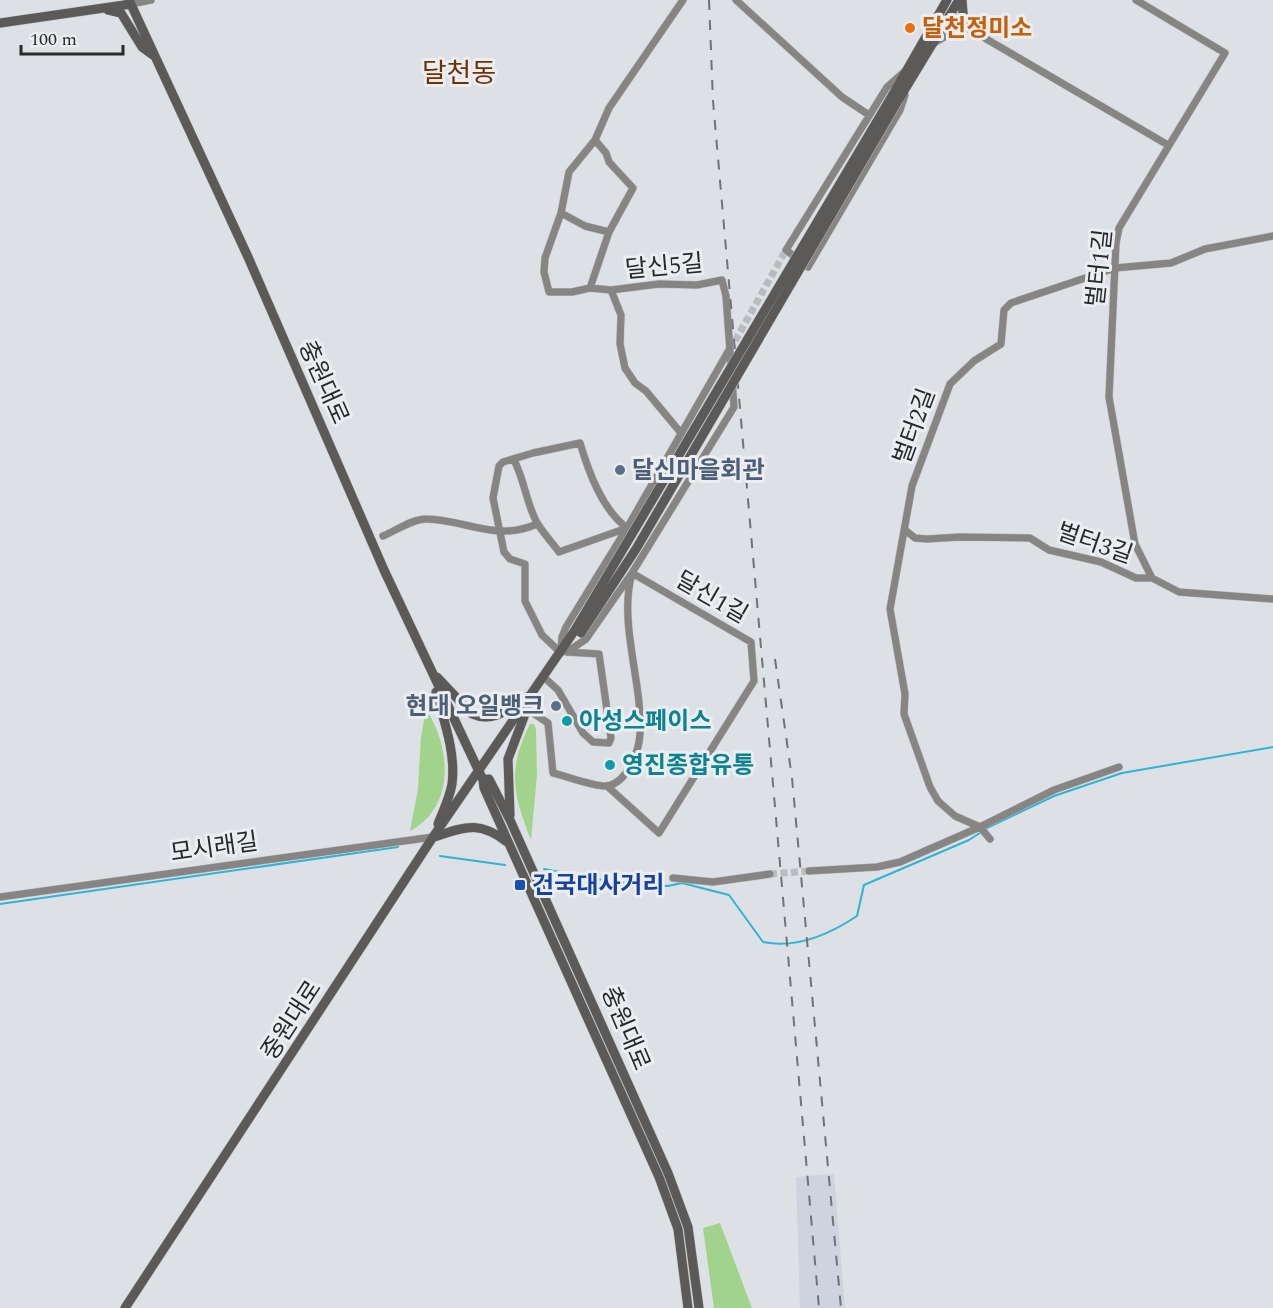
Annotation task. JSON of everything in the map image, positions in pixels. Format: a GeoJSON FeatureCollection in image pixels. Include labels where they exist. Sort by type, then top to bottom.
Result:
{"type":"FeatureCollection","features":[{"type":"Feature","properties":{"kind":"street"},"geometry":{"type":"LineString","coordinates":[[91,10],[105,0]]}},
{"type":"Feature","properties":{"kind":"street"},"geometry":{"type":"LineString","coordinates":[[0,23],[151,0]]}},
{"type":"Feature","properties":{"kind":"street","name":"달신5길"},"geometry":{"type":"LineString","coordinates":[[683,0],[609,108],[595,140],[569,172],[561,213],[545,258],[544,272],[549,292],[572,292],[591,288],[611,290],[659,284],[697,285],[722,280],[726,296],[730,350]]}},
{"type":"Feature","properties":{"kind":"street"},"geometry":{"type":"LineString","coordinates":[[736,0],[842,97],[869,115]]}},
{"type":"Feature","properties":{"kind":"street"},"geometry":{"type":"LineString","coordinates":[[895,97],[908,68],[948,0]]}},
{"type":"Feature","properties":{"kind":"street"},"geometry":{"type":"LineString","coordinates":[[895,97],[910,81],[960,0]]}},
{"type":"Feature","properties":{"kind":"street"},"geometry":{"type":"LineString","coordinates":[[960,0],[964,26]]}},
{"type":"Feature","properties":{"kind":"street","name":"벌터1길"},"geometry":{"type":"LineString","coordinates":[[1136,0],[1225,53],[1167,145],[1119,228],[1109,397],[1135,544],[1152,578]]}},
{"type":"Feature","properties":{"kind":"street","name":"충원대로"},"geometry":{"type":"LineString","coordinates":[[130,2],[248,257],[430,669],[479,770],[483,785],[671,1208],[681,1241],[688,1308]]}},
{"type":"Feature","properties":{"kind":"street"},"geometry":{"type":"LineString","coordinates":[[91,10],[121,13],[142,47],[155,57]]}},
{"type":"Feature","properties":{"kind":"street"},"geometry":{"type":"LineString","coordinates":[[932,45],[964,26]]}},
{"type":"Feature","properties":{"kind":"street"},"geometry":{"type":"LineString","coordinates":[[964,26],[1167,145]]}},
{"type":"Feature","properties":{"kind":"street"},"geometry":{"type":"LineString","coordinates":[[908,68],[887,87],[786,250],[808,267],[900,110],[910,81]]}},
{"type":"Feature","properties":{"kind":"street","name":"중원대로"},"geometry":{"type":"LineString","coordinates":[[125,1308],[433,837],[491,755],[493,748],[578,632],[895,97]]}},
{"type":"Feature","properties":{"kind":"street","name":"달신5길"},"geometry":{"type":"LineString","coordinates":[[591,288],[609,232],[633,188],[609,162],[606,153],[595,140]]}},
{"type":"Feature","properties":{"kind":"street","name":"달신5길"},"geometry":{"type":"LineString","coordinates":[[561,213],[585,226],[609,232]]}},
{"type":"Feature","properties":{"kind":"street","name":"벌터2길"},"geometry":{"type":"LineString","coordinates":[[980,827],[956,816],[938,801],[904,714],[905,694],[890,609],[912,486],[950,384],[974,361],[1001,344],[1004,310],[1011,303],[1115,268],[1171,263],[1228,243],[1273,236]]}},
{"type":"Feature","properties":{"kind":"street","name":"달신5길"},"geometry":{"type":"LineString","coordinates":[[611,290],[621,315],[620,344],[626,368],[634,383],[646,391],[681,433]]}},
{"type":"Feature","properties":{"kind":"street"},"geometry":{"type":"LineString","coordinates":[[564,652],[562,637],[566,627],[627,528],[730,350]]}},
{"type":"Feature","properties":{"kind":"street"},"geometry":{"type":"LineString","coordinates":[[564,652],[586,639],[632,573],[734,407],[730,350]]}},
{"type":"Feature","properties":{"kind":"street"},"geometry":{"type":"LineString","coordinates":[[548,680],[558,690],[583,733],[593,742],[609,742],[611,738],[599,654],[564,652],[542,635],[525,601],[525,564],[510,559],[504,552],[493,498],[499,466],[503,462],[580,443],[587,467],[613,517],[627,528]]}},
{"type":"Feature","properties":{"kind":"street"},"geometry":{"type":"LineString","coordinates":[[514,460],[522,475],[521,482],[537,524],[559,552],[627,528]]}},
{"type":"Feature","properties":{"kind":"street"},"geometry":{"type":"LineString","coordinates":[[383,536],[425,518],[498,531],[519,532],[537,524]]}},
{"type":"Feature","properties":{"kind":"street","name":"벌터3길"},"geometry":{"type":"LineString","coordinates":[[905,530],[915,538],[927,539],[1030,538],[1049,550],[1101,562],[1136,578],[1152,578],[1179,592],[1273,599]]}},
{"type":"Feature","properties":{"kind":"street"},"geometry":{"type":"LineString","coordinates":[[607,786],[620,779],[628,768],[634,758],[640,736],[630,638],[628,585],[632,573]]}},
{"type":"Feature","properties":{"kind":"street","name":"달신1길"},"geometry":{"type":"LineString","coordinates":[[526,709],[548,723],[553,773],[607,786],[659,833],[754,681],[751,642],[632,573]]}},
{"type":"Feature","properties":{"kind":"street","name":"중원대로"},"geometry":{"type":"LineString","coordinates":[[491,755],[496,753],[548,680],[564,652]]}},
{"type":"Feature","properties":{"kind":"street"},"geometry":{"type":"LineString","coordinates":[[430,669],[472,714],[479,717],[499,715],[534,693]]}},
{"type":"Feature","properties":{"kind":"street"},"geometry":{"type":"LineString","coordinates":[[430,669],[451,750],[452,776],[452,786],[433,837]]}},
{"type":"Feature","properties":{"kind":"street"},"geometry":{"type":"LineString","coordinates":[[510,820],[508,759],[526,709]]}},
{"type":"Feature","properties":{"kind":"street"},"geometry":{"type":"LineString","coordinates":[[809,871],[877,867],[900,862],[980,827],[1054,790],[1119,767]]}},
{"type":"Feature","properties":{"kind":"street","name":"충원대로"},"geometry":{"type":"LineString","coordinates":[[483,780],[489,779],[510,820],[580,972],[685,1215],[693,1251],[699,1308]]}},
{"type":"Feature","properties":{"kind":"street"},"geometry":{"type":"LineString","coordinates":[[433,837],[474,826],[485,828],[509,843]]}},
{"type":"Feature","properties":{"kind":"street"},"geometry":{"type":"LineString","coordinates":[[980,827],[990,839]]}},
{"type":"Feature","properties":{"kind":"street","name":"모시래길"},"geometry":{"type":"LineString","coordinates":[[0,897],[433,837]]}},
{"type":"Feature","properties":{"kind":"street"},"geometry":{"type":"LineString","coordinates":[[673,878],[713,882],[770,874]]}},
{"type":"Feature","properties":{"kind":"shaded area"},"geometry":{"type":"Polygon","coordinates":[[[834,1174],[845,1308],[800,1308],[796,1177],[834,1174]]]}},
{"type":"Feature","properties":{"kind":"green space"},"geometry":{"type":"Polygon","coordinates":[[[426,709],[441,741],[445,775],[442,792],[435,807],[425,820],[410,831],[418,789],[421,737],[426,709]]]}},
{"type":"Feature","properties":{"kind":"green space"},"geometry":{"type":"Polygon","coordinates":[[[530,724],[534,724],[536,730],[537,775],[531,840],[520,809],[515,782],[518,755],[530,724]]]}},
{"type":"Feature","properties":{"kind":"green space"},"geometry":{"type":"Polygon","coordinates":[[[720,1223],[752,1308],[714,1308],[703,1228],[720,1223]]]}},
{"type":"Feature","properties":{"kind":"waterway"},"geometry":{"type":"LineString","coordinates":[[544,869],[613,882],[668,886],[682,883],[729,895],[763,942],[775,944],[800,942],[836,929],[857,916],[864,885],[969,840],[989,827],[1054,796],[1122,773],[1273,747]]}},
{"type":"Feature","properties":{"kind":"waterway"},"geometry":{"type":"LineString","coordinates":[[0,904],[398,847]]}},
{"type":"Feature","properties":{"kind":"waterway"},"geometry":{"type":"LineString","coordinates":[[440,856],[505,865]]}},
{"type":"Feature","properties":{"kind":"tunnel"},"geometry":{"type":"LineString","coordinates":[[730,350],[786,250]]}},
{"type":"Feature","properties":{"kind":"tunnel"},"geometry":{"type":"LineString","coordinates":[[770,874],[809,871]]}},
{"type":"Feature","properties":{"kind":"railway"},"geometry":{"type":"LineString","coordinates":[[709,0],[713,101],[819,1308]]}},
{"type":"Feature","properties":{"kind":"railway"},"geometry":{"type":"LineString","coordinates":[[775,659],[792,778],[841,1308]]}},
{"type":"Feature","properties":{"kind":"place","name":"달천정미소"},"geometry":{"type":"Point","coordinates":[910,28]}},
{"type":"Feature","properties":{"kind":"place","name":"달신마을회관"},"geometry":{"type":"Point","coordinates":[620,470]}},
{"type":"Feature","properties":{"kind":"place","name":"현대 오일뱅크"},"geometry":{"type":"Point","coordinates":[556,706]}},
{"type":"Feature","properties":{"kind":"place","name":"아성스페이스"},"geometry":{"type":"Point","coordinates":[567,721]}},
{"type":"Feature","properties":{"kind":"place","name":"영진종합유통"},"geometry":{"type":"Point","coordinates":[610,765]}},
{"type":"Feature","properties":{"kind":"place","name":"건국대사거리"},"geometry":{"type":"Point","coordinates":[520,885]}},
{"type":"Feature","properties":{"kind":"district","name":"달천동"},"geometry":{"type":"Point","coordinates":[459,73]}}]}
